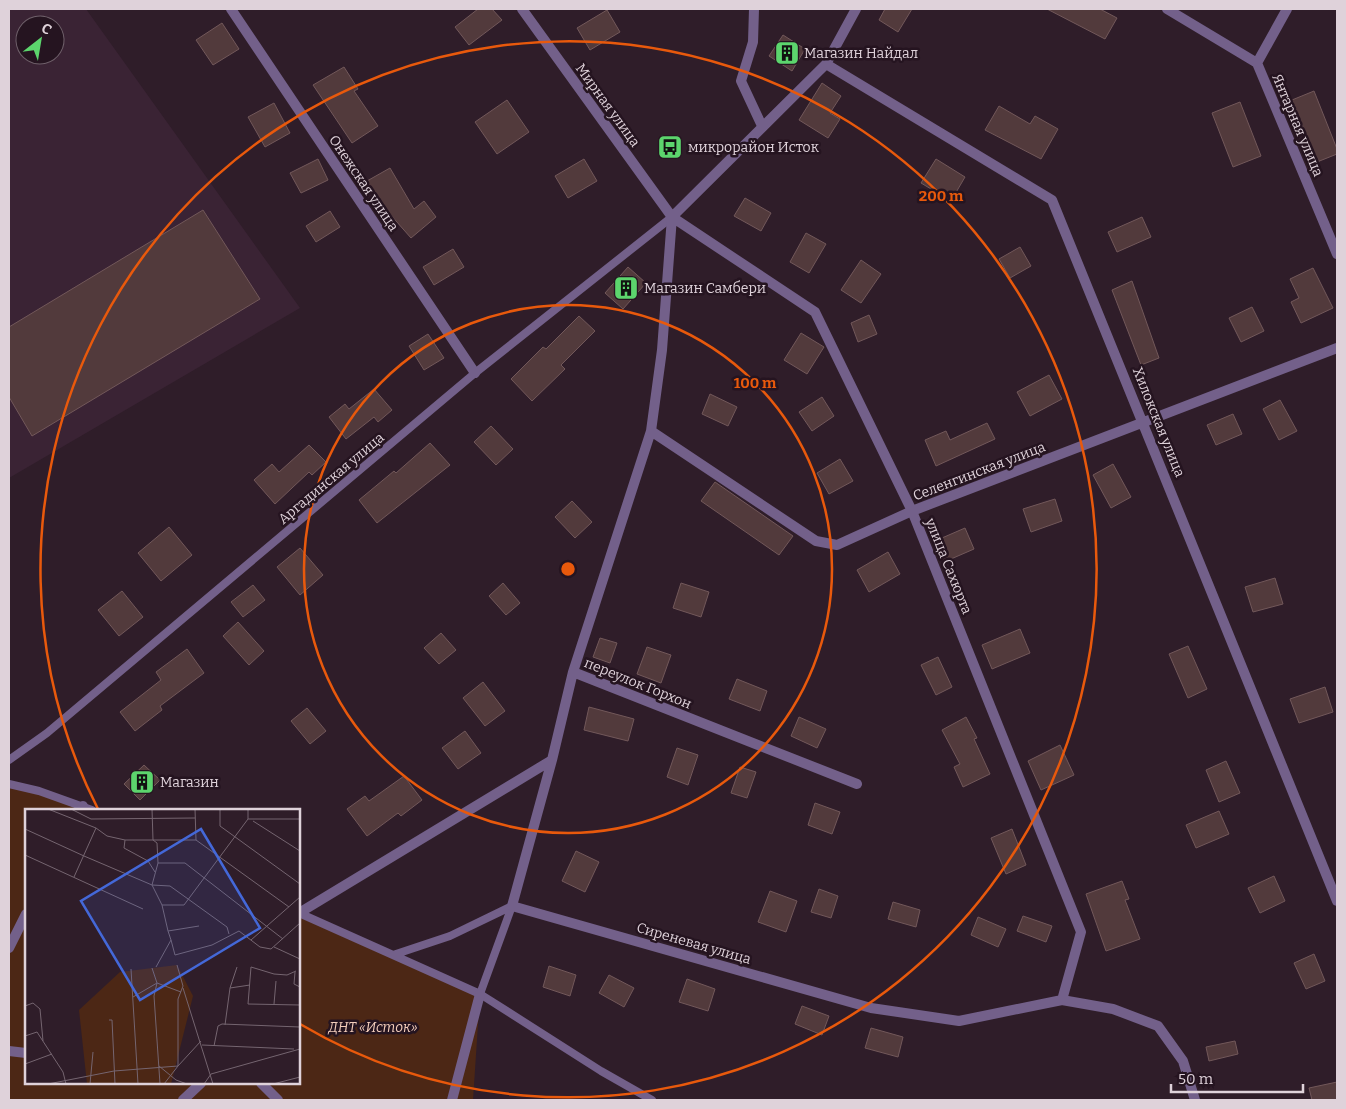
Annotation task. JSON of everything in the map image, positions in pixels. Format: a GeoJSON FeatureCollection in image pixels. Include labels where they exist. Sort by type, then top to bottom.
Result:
{"type":"FeatureCollection","features":[{"type":"Feature","properties":{"kind":"street","name":"Онежская улица"},"geometry":{"type":"LineString","coordinates":[[230,9],[475,373]]}},
{"type":"Feature","properties":{"kind":"street","name":"Мирная улица"},"geometry":{"type":"LineString","coordinates":[[522,9],[672,217]]}},
{"type":"Feature","properties":{"kind":"street"},"geometry":{"type":"LineString","coordinates":[[754,9],[753,42],[741,81],[762,126]]}},
{"type":"Feature","properties":{"kind":"street"},"geometry":{"type":"LineString","coordinates":[[573,672],[651,431],[662,350],[672,217],[826,64],[856,9]]}},
{"type":"Feature","properties":{"kind":"street"},"geometry":{"type":"LineString","coordinates":[[1167,9],[1257,63]]}},
{"type":"Feature","properties":{"kind":"street","name":"Янтарная улица"},"geometry":{"type":"LineString","coordinates":[[1287,9],[1257,63],[1337,254]]}},
{"type":"Feature","properties":{"kind":"street","name":"Хилокская улица"},"geometry":{"type":"LineString","coordinates":[[826,64],[1052,200],[1337,900]]}},
{"type":"Feature","properties":{"kind":"street","name":"улица Сахюрта"},"geometry":{"type":"LineString","coordinates":[[672,217],[815,312],[912,511],[1081,932],[1062,1000]]}},
{"type":"Feature","properties":{"kind":"street","name":"Селенгинская улица"},"geometry":{"type":"LineString","coordinates":[[651,431],[816,541],[837,545],[912,511],[1337,348]]}},
{"type":"Feature","properties":{"kind":"street","name":"переулок Горхон"},"geometry":{"type":"LineString","coordinates":[[512,906],[552,760],[573,672],[857,784]]}},
{"type":"Feature","properties":{"kind":"street"},"geometry":{"type":"LineString","coordinates":[[300,912],[552,760]]}},
{"type":"Feature","properties":{"kind":"street","name":"Сиреневая улица"},"geometry":{"type":"LineString","coordinates":[[512,906],[871,1008],[959,1021],[1062,1000],[1112,1009],[1158,1026],[1183,1061],[1195,1100]]}},
{"type":"Feature","properties":{"kind":"street"},"geometry":{"type":"LineString","coordinates":[[9,948],[25,916]]}},
{"type":"Feature","properties":{"kind":"street"},"geometry":{"type":"LineString","coordinates":[[452,1100],[480,994]]}},
{"type":"Feature","properties":{"kind":"street"},"geometry":{"type":"LineString","coordinates":[[9,1051],[25,1052]]}},
{"type":"Feature","properties":{"kind":"street"},"geometry":{"type":"LineString","coordinates":[[183,1100],[200,1084]]}},
{"type":"Feature","properties":{"kind":"street"},"geometry":{"type":"LineString","coordinates":[[262,1084],[278,1100]]}},
{"type":"Feature","properties":{"kind":"lane","name":"Аргадинская улица"},"geometry":{"type":"LineString","coordinates":[[9,760],[54,727],[475,373],[672,217]]}},
{"type":"Feature","properties":{"kind":"lane"},"geometry":{"type":"LineString","coordinates":[[9,784],[85,809]]}},
{"type":"Feature","properties":{"kind":"lane"},"geometry":{"type":"LineString","coordinates":[[393,955],[450,936],[512,906]]}},
{"type":"Feature","properties":{"kind":"lane"},"geometry":{"type":"LineString","coordinates":[[480,994],[512,906]]}},
{"type":"Feature","properties":{"kind":"lane"},"geometry":{"type":"LineString","coordinates":[[300,913],[480,994],[601,1071],[652,1100]]}},
{"type":"Feature","properties":{"kind":"shaded area"},"geometry":{"type":"Polygon","coordinates":[[[9,9],[86,9],[300,308],[9,478],[9,9]]]}},
{"type":"Feature","properties":{"kind":"green space","name":"ДНТ «Исток»"},"geometry":{"type":"Polygon","coordinates":[[[9,785],[89,809],[25,809],[25,1084],[300,1084],[300,913],[480,994],[473,1100],[9,1100],[9,785]]]}},
{"type":"Feature","properties":{"kind":"building"},"geometry":{"type":"Polygon","coordinates":[[[478,9],[492,9],[502,20],[469,45],[455,27],[478,9]]]}},
{"type":"Feature","properties":{"kind":"building"},"geometry":{"type":"Polygon","coordinates":[[[885,9],[912,9],[898,32],[879,20],[885,9]]]}},
{"type":"Feature","properties":{"kind":"building"},"geometry":{"type":"Polygon","coordinates":[[[1047,9],[1100,9],[1117,18],[1105,39],[1047,9]]]}},
{"type":"Feature","properties":{"kind":"building"},"geometry":{"type":"Polygon","coordinates":[[[607,10],[620,32],[590,50],[577,28],[607,10]]]}},
{"type":"Feature","properties":{"kind":"building"},"geometry":{"type":"Polygon","coordinates":[[[222,23],[239,49],[213,65],[196,40],[222,23]]]}},
{"type":"Feature","properties":{"kind":"building","name":"Магазин Найдал"},"geometry":{"type":"Polygon","coordinates":[[[783,35],[805,49],[792,71],[769,56],[783,35]]]}},
{"type":"Feature","properties":{"kind":"building"},"geometry":{"type":"Polygon","coordinates":[[[344,67],[358,89],[354,91],[378,126],[352,143],[313,85],[344,67]]]}},
{"type":"Feature","properties":{"kind":"building"},"geometry":{"type":"Polygon","coordinates":[[[822,83],[841,96],[830,113],[840,119],[828,138],[799,120],[822,83]]]}},
{"type":"Feature","properties":{"kind":"building"},"geometry":{"type":"Polygon","coordinates":[[[1314,91],[1337,149],[1337,154],[1317,162],[1292,100],[1314,91]]]}},
{"type":"Feature","properties":{"kind":"building"},"geometry":{"type":"Polygon","coordinates":[[[507,100],[529,132],[497,154],[475,122],[507,100]]]}},
{"type":"Feature","properties":{"kind":"building"},"geometry":{"type":"Polygon","coordinates":[[[1240,102],[1261,156],[1233,167],[1212,113],[1240,102]]]}},
{"type":"Feature","properties":{"kind":"building"},"geometry":{"type":"Polygon","coordinates":[[[274,103],[290,133],[265,147],[248,117],[274,103]]]}},
{"type":"Feature","properties":{"kind":"building"},"geometry":{"type":"Polygon","coordinates":[[[999,106],[1030,124],[1035,116],[1058,129],[1041,159],[985,130],[999,106]]]}},
{"type":"Feature","properties":{"kind":"building"},"geometry":{"type":"Polygon","coordinates":[[[318,159],[328,180],[301,193],[290,173],[318,159]]]}},
{"type":"Feature","properties":{"kind":"building"},"geometry":{"type":"Polygon","coordinates":[[[584,159],[597,181],[568,198],[555,176],[584,159]]]}},
{"type":"Feature","properties":{"kind":"building"},"geometry":{"type":"Polygon","coordinates":[[[936,159],[965,177],[951,201],[921,183],[936,159]]]}},
{"type":"Feature","properties":{"kind":"building"},"geometry":{"type":"Polygon","coordinates":[[[390,168],[414,209],[424,201],[436,217],[411,238],[381,204],[367,181],[390,168]]]}},
{"type":"Feature","properties":{"kind":"building"},"geometry":{"type":"Polygon","coordinates":[[[745,198],[771,213],[761,231],[734,216],[745,198]]]}},
{"type":"Feature","properties":{"kind":"building"},"geometry":{"type":"Polygon","coordinates":[[[203,210],[260,299],[32,436],[9,397],[9,327],[203,210]]]}},
{"type":"Feature","properties":{"kind":"building"},"geometry":{"type":"Polygon","coordinates":[[[330,211],[340,227],[316,242],[306,226],[330,211]]]}},
{"type":"Feature","properties":{"kind":"building"},"geometry":{"type":"Polygon","coordinates":[[[1142,217],[1151,237],[1117,252],[1108,232],[1142,217]]]}},
{"type":"Feature","properties":{"kind":"building"},"geometry":{"type":"Polygon","coordinates":[[[806,233],[826,244],[809,273],[790,262],[806,233]]]}},
{"type":"Feature","properties":{"kind":"building"},"geometry":{"type":"Polygon","coordinates":[[[1020,247],[1031,266],[1010,278],[999,259],[1020,247]]]}},
{"type":"Feature","properties":{"kind":"building"},"geometry":{"type":"Polygon","coordinates":[[[453,249],[464,267],[434,285],[423,267],[453,249]]]}},
{"type":"Feature","properties":{"kind":"building"},"geometry":{"type":"Polygon","coordinates":[[[861,260],[881,274],[861,303],[841,290],[861,260]]]}},
{"type":"Feature","properties":{"kind":"building","name":"Магазин Самбери"},"geometry":{"type":"Polygon","coordinates":[[[628,267],[646,283],[623,309],[605,293],[628,267]]]}},
{"type":"Feature","properties":{"kind":"building"},"geometry":{"type":"Polygon","coordinates":[[[1313,268],[1333,308],[1301,323],[1291,302],[1299,298],[1290,279],[1313,268]]]}},
{"type":"Feature","properties":{"kind":"building"},"geometry":{"type":"Polygon","coordinates":[[[1132,281],[1159,358],[1141,365],[1112,290],[1132,281]]]}},
{"type":"Feature","properties":{"kind":"building"},"geometry":{"type":"Polygon","coordinates":[[[1252,307],[1264,331],[1241,342],[1229,318],[1252,307]]]}},
{"type":"Feature","properties":{"kind":"building"},"geometry":{"type":"Polygon","coordinates":[[[869,315],[877,334],[858,342],[851,323],[869,315]]]}},
{"type":"Feature","properties":{"kind":"building"},"geometry":{"type":"Polygon","coordinates":[[[579,316],[595,331],[561,365],[565,369],[532,401],[511,379],[543,347],[546,349],[579,316]]]}},
{"type":"Feature","properties":{"kind":"building"},"geometry":{"type":"Polygon","coordinates":[[[801,333],[824,347],[807,374],[784,360],[801,333]]]}},
{"type":"Feature","properties":{"kind":"building"},"geometry":{"type":"Polygon","coordinates":[[[428,334],[444,358],[424,370],[409,346],[428,334]]]}},
{"type":"Feature","properties":{"kind":"building"},"geometry":{"type":"Polygon","coordinates":[[[1049,375],[1062,399],[1030,416],[1017,392],[1049,375]]]}},
{"type":"Feature","properties":{"kind":"building"},"geometry":{"type":"Polygon","coordinates":[[[374,389],[392,410],[378,422],[374,417],[346,439],[329,417],[345,404],[349,409],[374,389]]]}},
{"type":"Feature","properties":{"kind":"building"},"geometry":{"type":"Polygon","coordinates":[[[710,394],[737,407],[728,426],[702,414],[710,394]]]}},
{"type":"Feature","properties":{"kind":"building"},"geometry":{"type":"Polygon","coordinates":[[[822,397],[834,416],[812,431],[799,412],[822,397]]]}},
{"type":"Feature","properties":{"kind":"building"},"geometry":{"type":"Polygon","coordinates":[[[1280,400],[1297,431],[1279,440],[1263,409],[1280,400]]]}},
{"type":"Feature","properties":{"kind":"building"},"geometry":{"type":"Polygon","coordinates":[[[1233,414],[1242,434],[1216,445],[1207,425],[1233,414]]]}},
{"type":"Feature","properties":{"kind":"building"},"geometry":{"type":"Polygon","coordinates":[[[987,423],[995,439],[936,466],[925,440],[946,431],[950,440],[987,423]]]}},
{"type":"Feature","properties":{"kind":"building"},"geometry":{"type":"Polygon","coordinates":[[[491,426],[513,449],[496,465],[474,442],[491,426]]]}},
{"type":"Feature","properties":{"kind":"building"},"geometry":{"type":"Polygon","coordinates":[[[430,443],[450,465],[377,523],[359,500],[394,471],[396,473],[430,443]]]}},
{"type":"Feature","properties":{"kind":"building"},"geometry":{"type":"Polygon","coordinates":[[[309,445],[326,462],[312,475],[309,472],[275,504],[254,480],[272,464],[279,472],[309,445]]]}},
{"type":"Feature","properties":{"kind":"building"},"geometry":{"type":"Polygon","coordinates":[[[840,459],[853,481],[829,494],[817,473],[840,459]]]}},
{"type":"Feature","properties":{"kind":"building"},"geometry":{"type":"Polygon","coordinates":[[[1113,464],[1131,497],[1111,508],[1093,475],[1113,464]]]}},
{"type":"Feature","properties":{"kind":"building"},"geometry":{"type":"Polygon","coordinates":[[[715,482],[793,536],[779,555],[701,501],[715,482]]]}},
{"type":"Feature","properties":{"kind":"building"},"geometry":{"type":"Polygon","coordinates":[[[1055,499],[1062,521],[1031,532],[1023,509],[1055,499]]]}},
{"type":"Feature","properties":{"kind":"building"},"geometry":{"type":"Polygon","coordinates":[[[572,501],[592,522],[575,538],[555,517],[572,501]]]}},
{"type":"Feature","properties":{"kind":"building"},"geometry":{"type":"Polygon","coordinates":[[[169,527],[192,555],[161,581],[138,553],[169,527]]]}},
{"type":"Feature","properties":{"kind":"building"},"geometry":{"type":"Polygon","coordinates":[[[965,528],[974,549],[944,562],[935,541],[965,528]]]}},
{"type":"Feature","properties":{"kind":"building"},"geometry":{"type":"Polygon","coordinates":[[[300,548],[323,575],[300,595],[277,567],[300,548]]]}},
{"type":"Feature","properties":{"kind":"building"},"geometry":{"type":"Polygon","coordinates":[[[888,552],[900,574],[869,592],[857,570],[888,552]]]}},
{"type":"Feature","properties":{"kind":"building"},"geometry":{"type":"Polygon","coordinates":[[[1275,578],[1283,604],[1253,612],[1245,587],[1275,578]]]}},
{"type":"Feature","properties":{"kind":"building"},"geometry":{"type":"Polygon","coordinates":[[[503,583],[520,603],[506,615],[489,596],[503,583]]]}},
{"type":"Feature","properties":{"kind":"building"},"geometry":{"type":"Polygon","coordinates":[[[681,583],[709,592],[701,617],[673,608],[681,583]]]}},
{"type":"Feature","properties":{"kind":"building"},"geometry":{"type":"Polygon","coordinates":[[[253,585],[265,600],[243,617],[231,602],[253,585]]]}},
{"type":"Feature","properties":{"kind":"building"},"geometry":{"type":"Polygon","coordinates":[[[122,591],[143,617],[119,636],[98,610],[122,591]]]}},
{"type":"Feature","properties":{"kind":"building"},"geometry":{"type":"Polygon","coordinates":[[[238,622],[264,651],[249,665],[223,636],[238,622]]]}},
{"type":"Feature","properties":{"kind":"building"},"geometry":{"type":"Polygon","coordinates":[[[1020,629],[1030,653],[992,669],[982,645],[1020,629]]]}},
{"type":"Feature","properties":{"kind":"building"},"geometry":{"type":"Polygon","coordinates":[[[441,633],[456,650],[439,664],[424,648],[441,633]]]}},
{"type":"Feature","properties":{"kind":"building"},"geometry":{"type":"Polygon","coordinates":[[[600,638],[617,643],[610,663],[593,657],[600,638]]]}},
{"type":"Feature","properties":{"kind":"building"},"geometry":{"type":"Polygon","coordinates":[[[1188,646],[1207,689],[1188,698],[1169,654],[1188,646]]]}},
{"type":"Feature","properties":{"kind":"building"},"geometry":{"type":"Polygon","coordinates":[[[647,647],[671,655],[661,683],[637,674],[647,647]]]}},
{"type":"Feature","properties":{"kind":"building"},"geometry":{"type":"Polygon","coordinates":[[[187,649],[204,673],[160,706],[162,710],[135,731],[120,712],[161,680],[156,672],[187,649]]]}},
{"type":"Feature","properties":{"kind":"building"},"geometry":{"type":"Polygon","coordinates":[[[938,657],[952,687],[936,695],[921,665],[938,657]]]}},
{"type":"Feature","properties":{"kind":"building"},"geometry":{"type":"Polygon","coordinates":[[[737,679],[767,691],[760,711],[729,699],[737,679]]]}},
{"type":"Feature","properties":{"kind":"building"},"geometry":{"type":"Polygon","coordinates":[[[483,682],[505,711],[485,726],[463,698],[483,682]]]}},
{"type":"Feature","properties":{"kind":"building"},"geometry":{"type":"Polygon","coordinates":[[[1325,687],[1333,712],[1299,723],[1290,699],[1325,687]]]}},
{"type":"Feature","properties":{"kind":"building"},"geometry":{"type":"Polygon","coordinates":[[[589,707],[634,719],[628,741],[584,730],[589,707]]]}},
{"type":"Feature","properties":{"kind":"building"},"geometry":{"type":"Polygon","coordinates":[[[307,708],[326,731],[310,744],[291,721],[307,708]]]}},
{"type":"Feature","properties":{"kind":"building"},"geometry":{"type":"Polygon","coordinates":[[[799,717],[826,729],[817,748],[791,736],[799,717]]]}},
{"type":"Feature","properties":{"kind":"building"},"geometry":{"type":"Polygon","coordinates":[[[966,717],[977,738],[974,739],[990,774],[963,787],[954,767],[960,764],[942,730],[966,717]]]}},
{"type":"Feature","properties":{"kind":"building"},"geometry":{"type":"Polygon","coordinates":[[[465,731],[481,753],[458,769],[442,748],[465,731]]]}},
{"type":"Feature","properties":{"kind":"building"},"geometry":{"type":"Polygon","coordinates":[[[1060,745],[1074,775],[1041,790],[1028,761],[1060,745]]]}},
{"type":"Feature","properties":{"kind":"building"},"geometry":{"type":"Polygon","coordinates":[[[677,748],[698,755],[688,785],[667,777],[677,748]]]}},
{"type":"Feature","properties":{"kind":"building"},"geometry":{"type":"Polygon","coordinates":[[[1226,761],[1240,793],[1219,802],[1206,770],[1226,761]]]}},
{"type":"Feature","properties":{"kind":"building","name":"Магазин"},"geometry":{"type":"Polygon","coordinates":[[[144,765],[160,780],[140,800],[124,784],[144,765]]]}},
{"type":"Feature","properties":{"kind":"building"},"geometry":{"type":"Polygon","coordinates":[[[740,767],[756,772],[747,798],[731,793],[740,767]]]}},
{"type":"Feature","properties":{"kind":"building"},"geometry":{"type":"Polygon","coordinates":[[[404,776],[422,800],[401,816],[398,813],[367,836],[347,809],[365,796],[369,801],[404,776]]]}},
{"type":"Feature","properties":{"kind":"building"},"geometry":{"type":"Polygon","coordinates":[[[815,803],[840,812],[832,834],[808,825],[815,803]]]}},
{"type":"Feature","properties":{"kind":"building"},"geometry":{"type":"Polygon","coordinates":[[[1219,811],[1229,834],[1196,848],[1186,825],[1219,811]]]}},
{"type":"Feature","properties":{"kind":"building"},"geometry":{"type":"Polygon","coordinates":[[[1012,829],[1026,865],[1006,874],[991,838],[1012,829]]]}},
{"type":"Feature","properties":{"kind":"building"},"geometry":{"type":"Polygon","coordinates":[[[576,851],[599,862],[585,892],[562,881],[576,851]]]}},
{"type":"Feature","properties":{"kind":"building"},"geometry":{"type":"Polygon","coordinates":[[[1274,876],[1285,901],[1260,913],[1248,888],[1274,876]]]}},
{"type":"Feature","properties":{"kind":"building"},"geometry":{"type":"Polygon","coordinates":[[[1122,881],[1129,899],[1125,900],[1140,939],[1106,951],[1086,894],[1122,881]]]}},
{"type":"Feature","properties":{"kind":"building"},"geometry":{"type":"Polygon","coordinates":[[[819,889],[838,896],[831,918],[811,912],[819,889]]]}},
{"type":"Feature","properties":{"kind":"building"},"geometry":{"type":"Polygon","coordinates":[[[770,891],[797,901],[786,932],[758,922],[770,891]]]}},
{"type":"Feature","properties":{"kind":"building"},"geometry":{"type":"Polygon","coordinates":[[[893,902],[920,910],[916,927],[888,919],[893,902]]]}},
{"type":"Feature","properties":{"kind":"building"},"geometry":{"type":"Polygon","coordinates":[[[1023,916],[1052,926],[1046,942],[1017,931],[1023,916]]]}},
{"type":"Feature","properties":{"kind":"building"},"geometry":{"type":"Polygon","coordinates":[[[978,917],[1006,929],[998,947],[971,935],[978,917]]]}},
{"type":"Feature","properties":{"kind":"building"},"geometry":{"type":"Polygon","coordinates":[[[1314,954],[1325,981],[1306,989],[1294,963],[1314,954]]]}},
{"type":"Feature","properties":{"kind":"building"},"geometry":{"type":"Polygon","coordinates":[[[549,966],[576,975],[570,996],[543,987],[549,966]]]}},
{"type":"Feature","properties":{"kind":"building"},"geometry":{"type":"Polygon","coordinates":[[[609,975],[634,988],[624,1007],[599,993],[609,975]]]}},
{"type":"Feature","properties":{"kind":"building"},"geometry":{"type":"Polygon","coordinates":[[[687,979],[715,989],[708,1011],[679,1002],[687,979]]]}},
{"type":"Feature","properties":{"kind":"building"},"geometry":{"type":"Polygon","coordinates":[[[802,1006],[829,1016],[822,1035],[795,1024],[802,1006]]]}},
{"type":"Feature","properties":{"kind":"building"},"geometry":{"type":"Polygon","coordinates":[[[871,1028],[903,1037],[898,1057],[865,1048],[871,1028]]]}},
{"type":"Feature","properties":{"kind":"building"},"geometry":{"type":"Polygon","coordinates":[[[1235,1041],[1238,1054],[1209,1061],[1206,1047],[1235,1041]]]}},
{"type":"Feature","properties":{"kind":"building"},"geometry":{"type":"Polygon","coordinates":[[[1337,1082],[1337,1100],[1312,1100],[1309,1088],[1337,1082]]]}},
{"type":"Feature","properties":{"kind":"place","name":"Магазин Найдал"},"geometry":{"type":"Point","coordinates":[787,53]}},
{"type":"Feature","properties":{"kind":"place","name":"микрорайон Исток"},"geometry":{"type":"Point","coordinates":[670,147]}},
{"type":"Feature","properties":{"kind":"place","name":"Магазин Самбери"},"geometry":{"type":"Point","coordinates":[626,288]}},
{"type":"Feature","properties":{"kind":"place","name":"Магазин"},"geometry":{"type":"Point","coordinates":[142,782]}}]}
